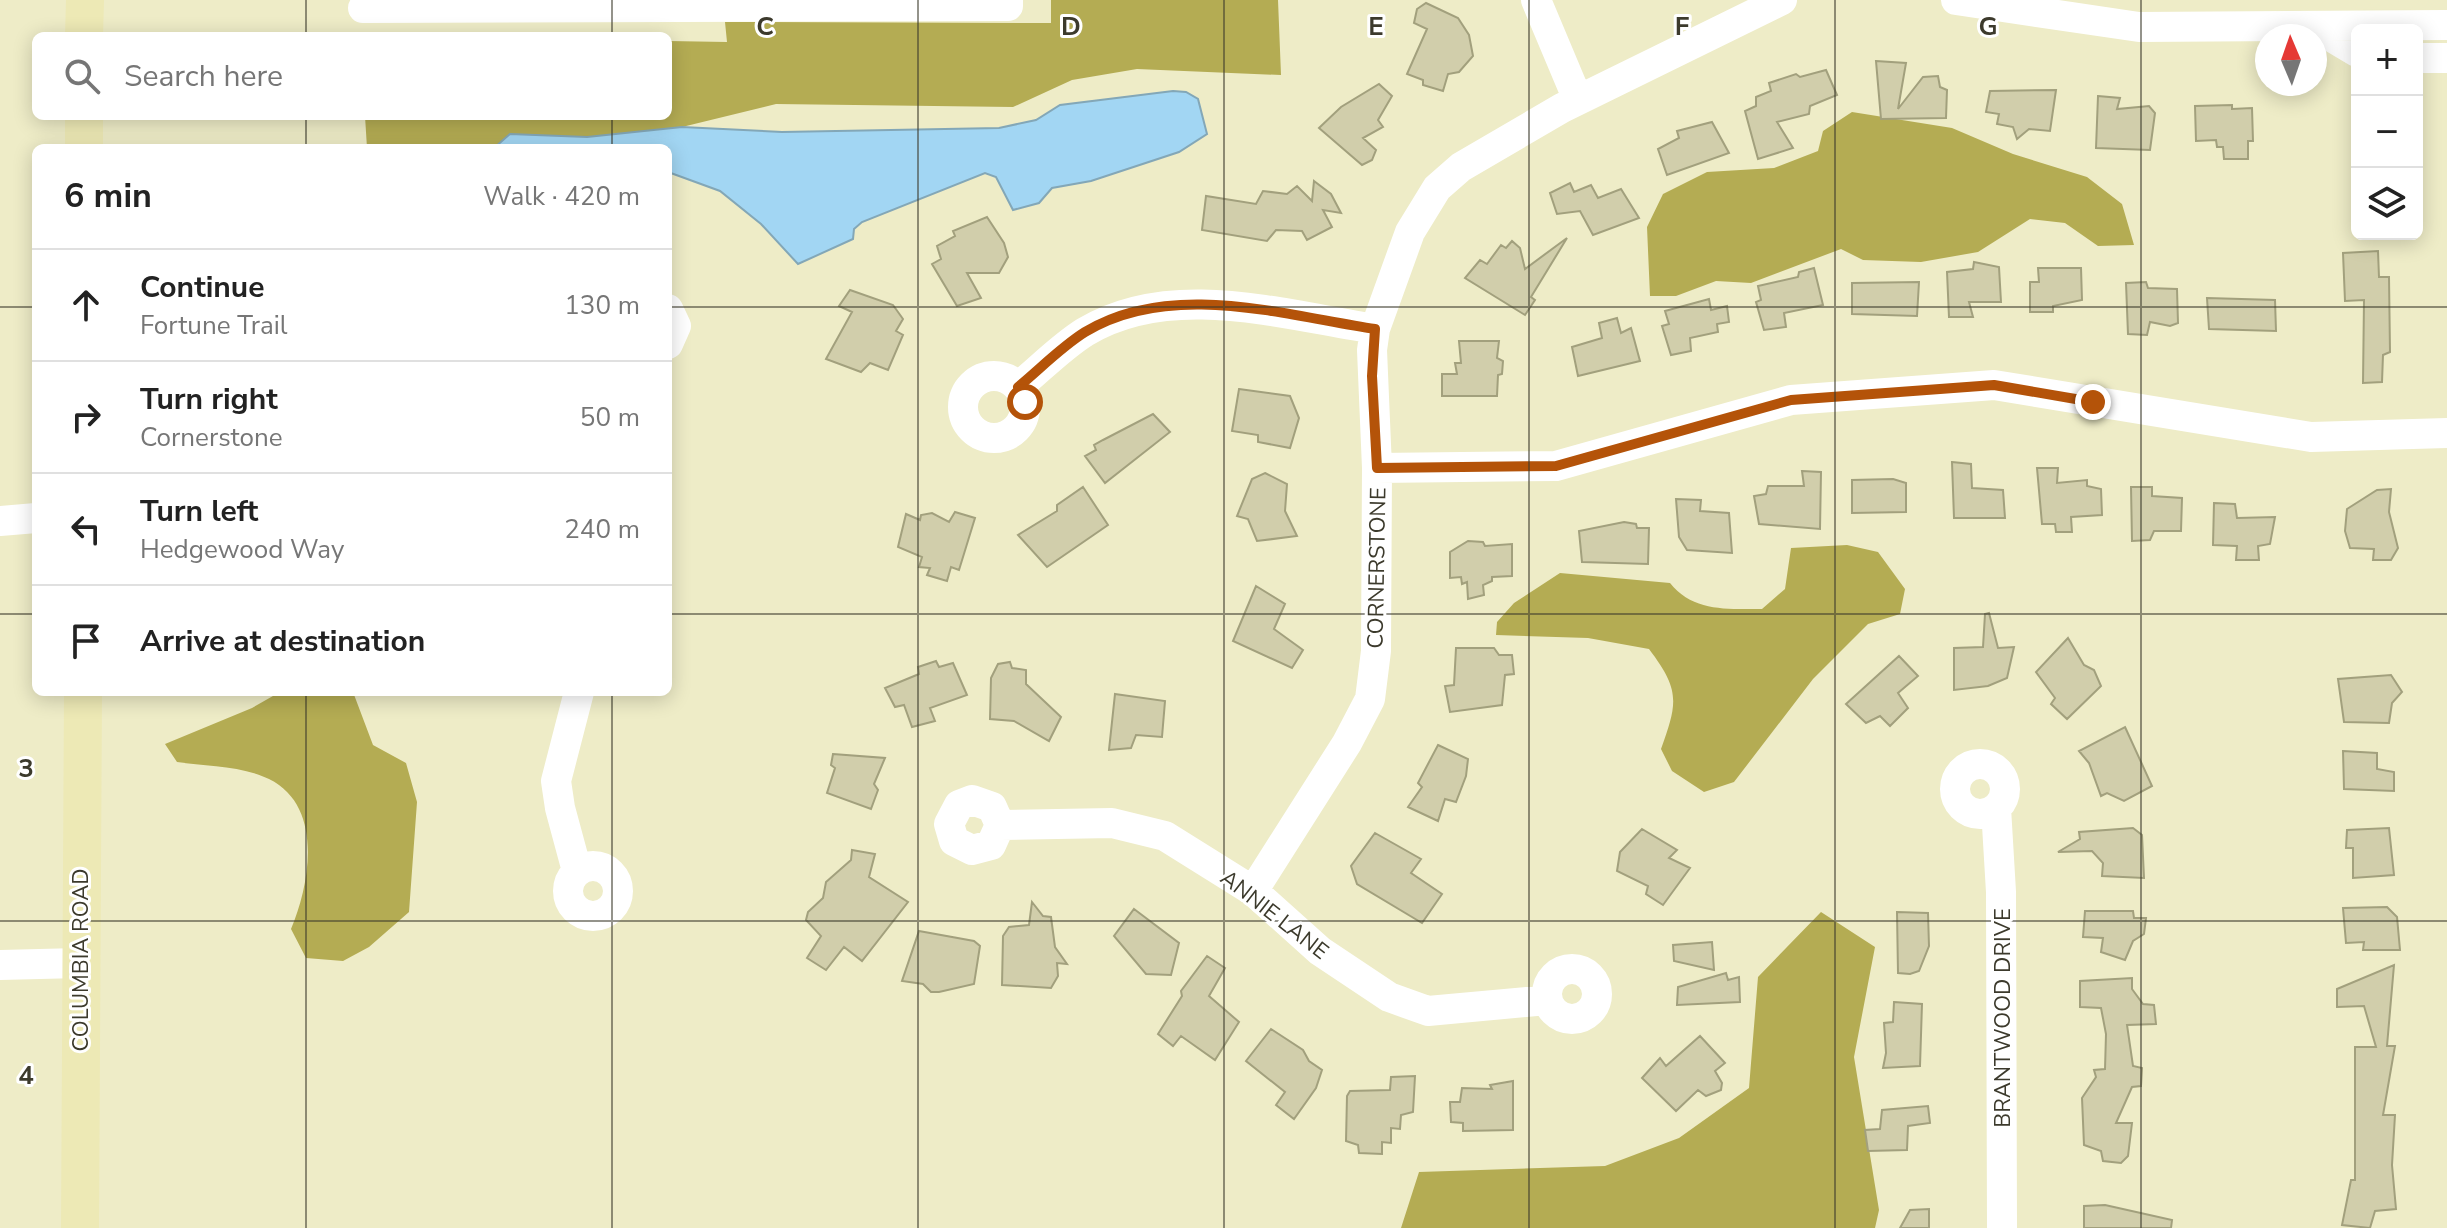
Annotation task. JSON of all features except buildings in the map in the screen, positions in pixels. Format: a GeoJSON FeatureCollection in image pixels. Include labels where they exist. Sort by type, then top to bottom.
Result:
{"type":"FeatureCollection","features":[{"type":"Feature","properties":{"kind":"main road"},"geometry":{"type":"LineString","coordinates":[[84,32],[85,0]]}},
{"type":"Feature","properties":{"kind":"main road"},"geometry":{"type":"LineString","coordinates":[[84,120],[84,144]]}},
{"type":"Feature","properties":{"kind":"main road","name":"COLUMBIA ROAD"},"geometry":{"type":"LineString","coordinates":[[80,1228],[79,963],[83,696]]}},
{"type":"Feature","properties":{"kind":"street"},"geometry":{"type":"LineString","coordinates":[[363,15],[423,4],[1008,6],[1008,0]]}},
{"type":"Feature","properties":{"kind":"street"},"geometry":{"type":"LineString","coordinates":[[1536,0],[1578,100]]}},
{"type":"Feature","properties":{"kind":"street","name":"CORNERSTONE"},"geometry":{"type":"LineString","coordinates":[[1253,891],[1347,743],[1370,699],[1376,651],[1377,468],[1372,376],[1375,329],[1410,232],[1437,188],[1461,167],[1578,100],[1782,0]]}},
{"type":"Feature","properties":{"kind":"street"},"geometry":{"type":"LineString","coordinates":[[1956,0],[2139,27],[2255,26]]}},
{"type":"Feature","properties":{"kind":"street"},"geometry":{"type":"LineString","coordinates":[[2327,26],[2447,25]]}},
{"type":"Feature","properties":{"kind":"street"},"geometry":{"type":"LineString","coordinates":[[2327,34],[2351,48]]}},
{"type":"Feature","properties":{"kind":"street"},"geometry":{"type":"LineString","coordinates":[[2423,58],[2447,58]]}},
{"type":"Feature","properties":{"kind":"street"},"geometry":{"type":"LineString","coordinates":[[1018,387],[1085,332],[1133,312],[1170,305],[1213,306],[1375,329]]}},
{"type":"Feature","properties":{"kind":"street"},"geometry":{"type":"LineString","coordinates":[[1377,468],[1556,466],[1791,400],[1994,385],[2311,437],[2447,433]]}},
{"type":"Feature","properties":{"kind":"street"},"geometry":{"type":"LineString","coordinates":[[0,521],[32,518]]}},
{"type":"Feature","properties":{"kind":"street"},"geometry":{"type":"LineString","coordinates":[[577,871],[556,781],[578,696]]}},
{"type":"Feature","properties":{"kind":"street","name":"BRANTWOOD DRIVE"},"geometry":{"type":"LineString","coordinates":[[1996,808],[2001,892],[2002,1228]]}},
{"type":"Feature","properties":{"kind":"street","name":"ANNIE LANE"},"geometry":{"type":"LineString","coordinates":[[1000,825],[1112,823],[1165,836],[1253,891],[1320,951],[1389,997],[1428,1011],[1547,1000]]}},
{"type":"Feature","properties":{"kind":"street"},"geometry":{"type":"LineString","coordinates":[[0,965],[79,963]]}},
{"type":"Feature","properties":{"kind":"shaded area"},"geometry":{"type":"Polygon","coordinates":[[[1051,0],[1278,0],[1281,75],[1137,69],[1072,80],[1013,107],[776,104],[682,127],[587,137],[511,134],[499,144],[367,144],[365,120],[672,120],[672,41],[727,42],[725,22],[1051,23],[1051,0]]]}},
{"type":"Feature","properties":{"kind":"shaded area"},"geometry":{"type":"Polygon","coordinates":[[[1852,112],[1952,128],[2013,154],[2087,177],[2122,204],[2134,245],[2098,246],[2065,223],[2030,219],[1978,252],[1921,262],[1863,260],[1841,249],[1751,283],[1716,281],[1676,296],[1650,296],[1647,227],[1663,194],[1707,172],[1774,168],[1818,151],[1823,131],[1852,112]]]}},
{"type":"Feature","properties":{"kind":"shaded area"},"geometry":{"type":"Polygon","coordinates":[[[1847,545],[1878,552],[1905,589],[1900,614],[1868,624],[1813,679],[1734,782],[1704,792],[1672,771],[1661,749],[1671,719],[1673,697],[1666,675],[1649,649],[1588,638],[1496,635],[1497,622],[1514,603],[1560,573],[1670,583],[1700,604],[1762,609],[1785,589],[1791,548],[1847,545]]]}},
{"type":"Feature","properties":{"kind":"shaded area"},"geometry":{"type":"Polygon","coordinates":[[[273,696],[355,696],[373,745],[406,763],[417,802],[409,912],[369,947],[343,961],[306,958],[291,929],[303,890],[308,847],[305,826],[287,791],[269,779],[248,771],[177,762],[165,744],[252,708],[273,696]]]}},
{"type":"Feature","properties":{"kind":"shaded area"},"geometry":{"type":"Polygon","coordinates":[[[1821,912],[1875,947],[1854,1057],[1879,1210],[1875,1228],[1401,1228],[1419,1172],[1605,1166],[1679,1138],[1749,1088],[1758,977],[1821,912]]]}},
{"type":"Feature","properties":{"kind":"water"},"geometry":{"type":"Polygon","coordinates":[[[1186,92],[1198,99],[1207,134],[1179,152],[1091,181],[1052,188],[1039,203],[1013,210],[996,177],[985,173],[862,222],[854,229],[853,239],[798,264],[761,224],[720,191],[672,173],[672,144],[499,144],[510,134],[587,137],[682,127],[782,132],[999,128],[1036,120],[1060,105],[1186,92]]]}},
{"type":"Feature","properties":{"kind":"route"},"geometry":{"type":"LineString","coordinates":[[1025,402],[1018,387],[1085,332],[1133,312],[1170,305],[1213,306],[1375,329],[1372,376],[1377,468],[1556,466],[1791,400],[1994,385],[2093,402]]}}]}
